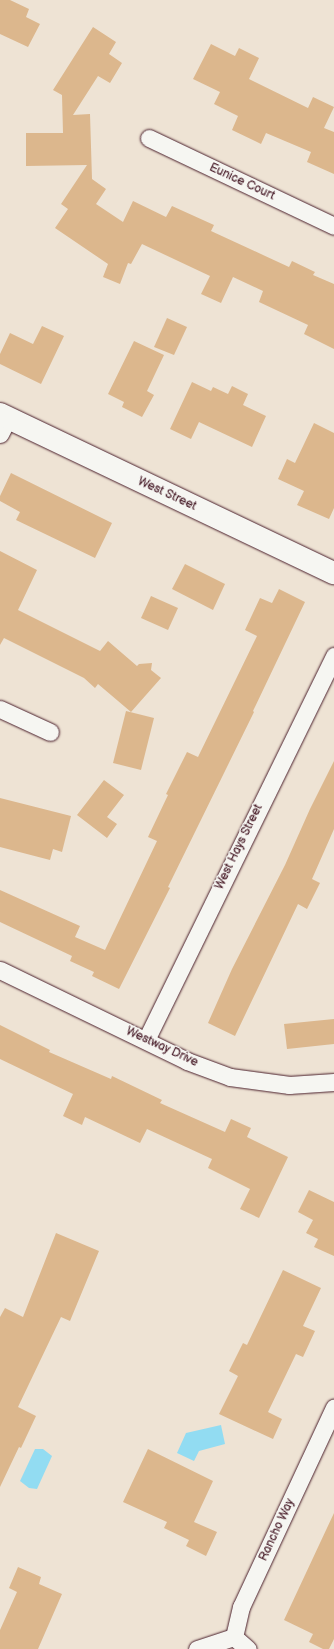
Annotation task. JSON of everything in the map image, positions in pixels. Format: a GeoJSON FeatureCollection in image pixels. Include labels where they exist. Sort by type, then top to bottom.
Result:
{"type":"FeatureCollection","features":[{"type":"Feature","properties":{"kind":"main road","name":"West Street"},"geometry":{"type":"LineString","coordinates":[[3,422],[334,573]]}},
{"type":"Feature","properties":{"kind":"street","name":"Eunice Court"},"geometry":{"type":"LineString","coordinates":[[149,138],[334,226]]}},
{"type":"Feature","properties":{"kind":"street","name":"West Hays Street"},"geometry":{"type":"LineString","coordinates":[[146,1040],[334,656]]}},
{"type":"Feature","properties":{"kind":"street"},"geometry":{"type":"LineString","coordinates":[[0,708],[50,732]]}},
{"type":"Feature","properties":{"kind":"street","name":"Westway Drive"},"geometry":{"type":"LineString","coordinates":[[0,970],[187,1061],[230,1077],[289,1085],[334,1082]]}},
{"type":"Feature","properties":{"kind":"street","name":"Rancho Way"},"geometry":{"type":"LineString","coordinates":[[234,1637],[241,1607],[334,1408]]}},
{"type":"Feature","properties":{"kind":"street"},"geometry":{"type":"LineString","coordinates":[[197,1649],[234,1637],[248,1649]]}},
{"type":"Feature","properties":{"kind":"water"},"geometry":{"type":"Polygon","coordinates":[[[221,1425],[225,1444],[199,1451],[194,1461],[177,1453],[186,1433],[221,1425]]]}},
{"type":"Feature","properties":{"kind":"water"},"geometry":{"type":"Polygon","coordinates":[[[35,1449],[43,1449],[52,1456],[37,1489],[29,1488],[20,1481],[35,1449]]]}},
{"type":"Feature","properties":{"kind":"building"},"geometry":{"type":"Polygon","coordinates":[[[0,0],[10,0],[29,9],[26,17],[40,24],[28,47],[0,34],[0,0]]]}},
{"type":"Feature","properties":{"kind":"building"},"geometry":{"type":"Polygon","coordinates":[[[93,27],[116,42],[109,54],[122,63],[110,83],[98,76],[73,115],[90,114],[92,179],[106,189],[96,204],[123,222],[133,201],[166,217],[172,206],[214,225],[211,231],[289,267],[292,261],[315,272],[313,275],[334,284],[334,349],[304,334],[308,325],[259,302],[263,291],[233,277],[221,303],[201,294],[210,276],[142,244],[131,264],[128,263],[120,284],[103,277],[108,264],[55,228],[68,209],[61,204],[87,165],[26,166],[26,133],[63,133],[62,95],[53,90],[93,27]]]}},
{"type":"Feature","properties":{"kind":"building"},"geometry":{"type":"Polygon","coordinates":[[[211,44],[235,56],[239,48],[259,58],[249,79],[308,108],[313,97],[334,107],[324,128],[334,132],[334,174],[307,162],[311,152],[266,133],[261,144],[232,130],[238,116],[214,104],[220,92],[193,79],[211,44]]]}},
{"type":"Feature","properties":{"kind":"building"},"geometry":{"type":"Polygon","coordinates":[[[167,318],[187,327],[174,355],[154,347],[167,318]]]}},
{"type":"Feature","properties":{"kind":"building"},"geometry":{"type":"Polygon","coordinates":[[[42,326],[64,336],[41,384],[0,364],[0,354],[10,333],[33,344],[42,326]]]}},
{"type":"Feature","properties":{"kind":"building"},"geometry":{"type":"Polygon","coordinates":[[[134,341],[164,355],[147,391],[154,395],[142,417],[122,407],[124,402],[108,394],[134,341]]]}},
{"type":"Feature","properties":{"kind":"building"},"geometry":{"type":"Polygon","coordinates":[[[192,382],[211,391],[213,387],[228,394],[232,386],[248,394],[243,405],[266,416],[252,447],[199,422],[191,439],[170,429],[192,382]]]}},
{"type":"Feature","properties":{"kind":"building"},"geometry":{"type":"Polygon","coordinates":[[[314,423],[334,433],[334,508],[329,519],[297,505],[304,491],[278,479],[287,459],[295,463],[314,423]]]}},
{"type":"Feature","properties":{"kind":"building"},"geometry":{"type":"Polygon","coordinates":[[[11,473],[112,523],[95,558],[16,520],[20,512],[0,501],[0,496],[11,473]]]}},
{"type":"Feature","properties":{"kind":"building"},"geometry":{"type":"Polygon","coordinates":[[[0,551],[37,570],[18,610],[100,651],[108,641],[137,666],[139,664],[152,663],[151,670],[161,678],[131,712],[98,684],[95,688],[84,678],[4,638],[0,645],[0,551]]]}},
{"type":"Feature","properties":{"kind":"building"},"geometry":{"type":"Polygon","coordinates":[[[185,564],[225,584],[213,610],[172,589],[185,564]]]}},
{"type":"Feature","properties":{"kind":"building"},"geometry":{"type":"Polygon","coordinates":[[[279,589],[305,602],[253,711],[254,712],[168,887],[170,888],[119,989],[92,976],[94,972],[70,961],[72,956],[0,922],[0,890],[80,926],[75,937],[105,950],[157,841],[148,837],[168,795],[166,794],[187,752],[198,757],[257,636],[245,630],[260,598],[272,603],[279,589]]]}},
{"type":"Feature","properties":{"kind":"building"},"geometry":{"type":"Polygon","coordinates":[[[151,596],[178,608],[168,630],[141,618],[151,596]]]}},
{"type":"Feature","properties":{"kind":"building"},"geometry":{"type":"Polygon","coordinates":[[[126,711],[154,718],[141,770],[113,763],[126,711]]]}},
{"type":"Feature","properties":{"kind":"building"},"geometry":{"type":"Polygon","coordinates":[[[334,761],[334,829],[312,879],[320,883],[307,909],[298,904],[235,1036],[208,1023],[232,969],[285,865],[310,809],[334,761]]]}},
{"type":"Feature","properties":{"kind":"building"},"geometry":{"type":"Polygon","coordinates":[[[104,780],[124,795],[107,817],[117,824],[107,838],[77,815],[104,780]]]}},
{"type":"Feature","properties":{"kind":"building"},"geometry":{"type":"Polygon","coordinates":[[[0,798],[71,816],[62,852],[53,849],[50,860],[0,847],[0,798]]]}},
{"type":"Feature","properties":{"kind":"building"},"geometry":{"type":"Polygon","coordinates":[[[334,1019],[334,1044],[287,1049],[284,1024],[334,1019]]]}},
{"type":"Feature","properties":{"kind":"building"},"geometry":{"type":"Polygon","coordinates":[[[0,1025],[50,1050],[49,1052],[111,1079],[112,1076],[162,1100],[160,1103],[225,1132],[231,1119],[251,1128],[247,1137],[288,1157],[259,1218],[240,1209],[250,1189],[208,1168],[212,1159],[147,1129],[140,1143],[85,1117],[82,1125],[63,1116],[73,1094],[0,1059],[0,1025]]]}},
{"type":"Feature","properties":{"kind":"building"},"geometry":{"type":"Polygon","coordinates":[[[309,1190],[334,1202],[334,1256],[314,1247],[318,1239],[306,1233],[313,1220],[298,1212],[309,1190]]]}},
{"type":"Feature","properties":{"kind":"building"},"geometry":{"type":"Polygon","coordinates":[[[56,1233],[99,1251],[70,1321],[61,1317],[18,1407],[36,1416],[0,1487],[0,1317],[5,1308],[23,1317],[56,1233]]]}},
{"type":"Feature","properties":{"kind":"building"},"geometry":{"type":"Polygon","coordinates":[[[283,1270],[321,1288],[303,1326],[315,1331],[303,1357],[296,1354],[268,1412],[282,1419],[273,1439],[219,1414],[238,1376],[229,1371],[243,1343],[247,1345],[283,1270]]]}},
{"type":"Feature","properties":{"kind":"building"},"geometry":{"type":"Polygon","coordinates":[[[148,1449],[213,1481],[194,1522],[217,1532],[206,1556],[186,1546],[189,1540],[164,1528],[167,1522],[123,1502],[148,1449]]]}},
{"type":"Feature","properties":{"kind":"building"},"geometry":{"type":"Polygon","coordinates":[[[334,1513],[334,1639],[329,1649],[323,1649],[309,1642],[313,1634],[284,1620],[334,1513]]]}},
{"type":"Feature","properties":{"kind":"building"},"geometry":{"type":"Polygon","coordinates":[[[18,1567],[41,1577],[39,1584],[62,1594],[38,1649],[0,1649],[0,1630],[17,1592],[9,1588],[18,1567]]]}}]}
